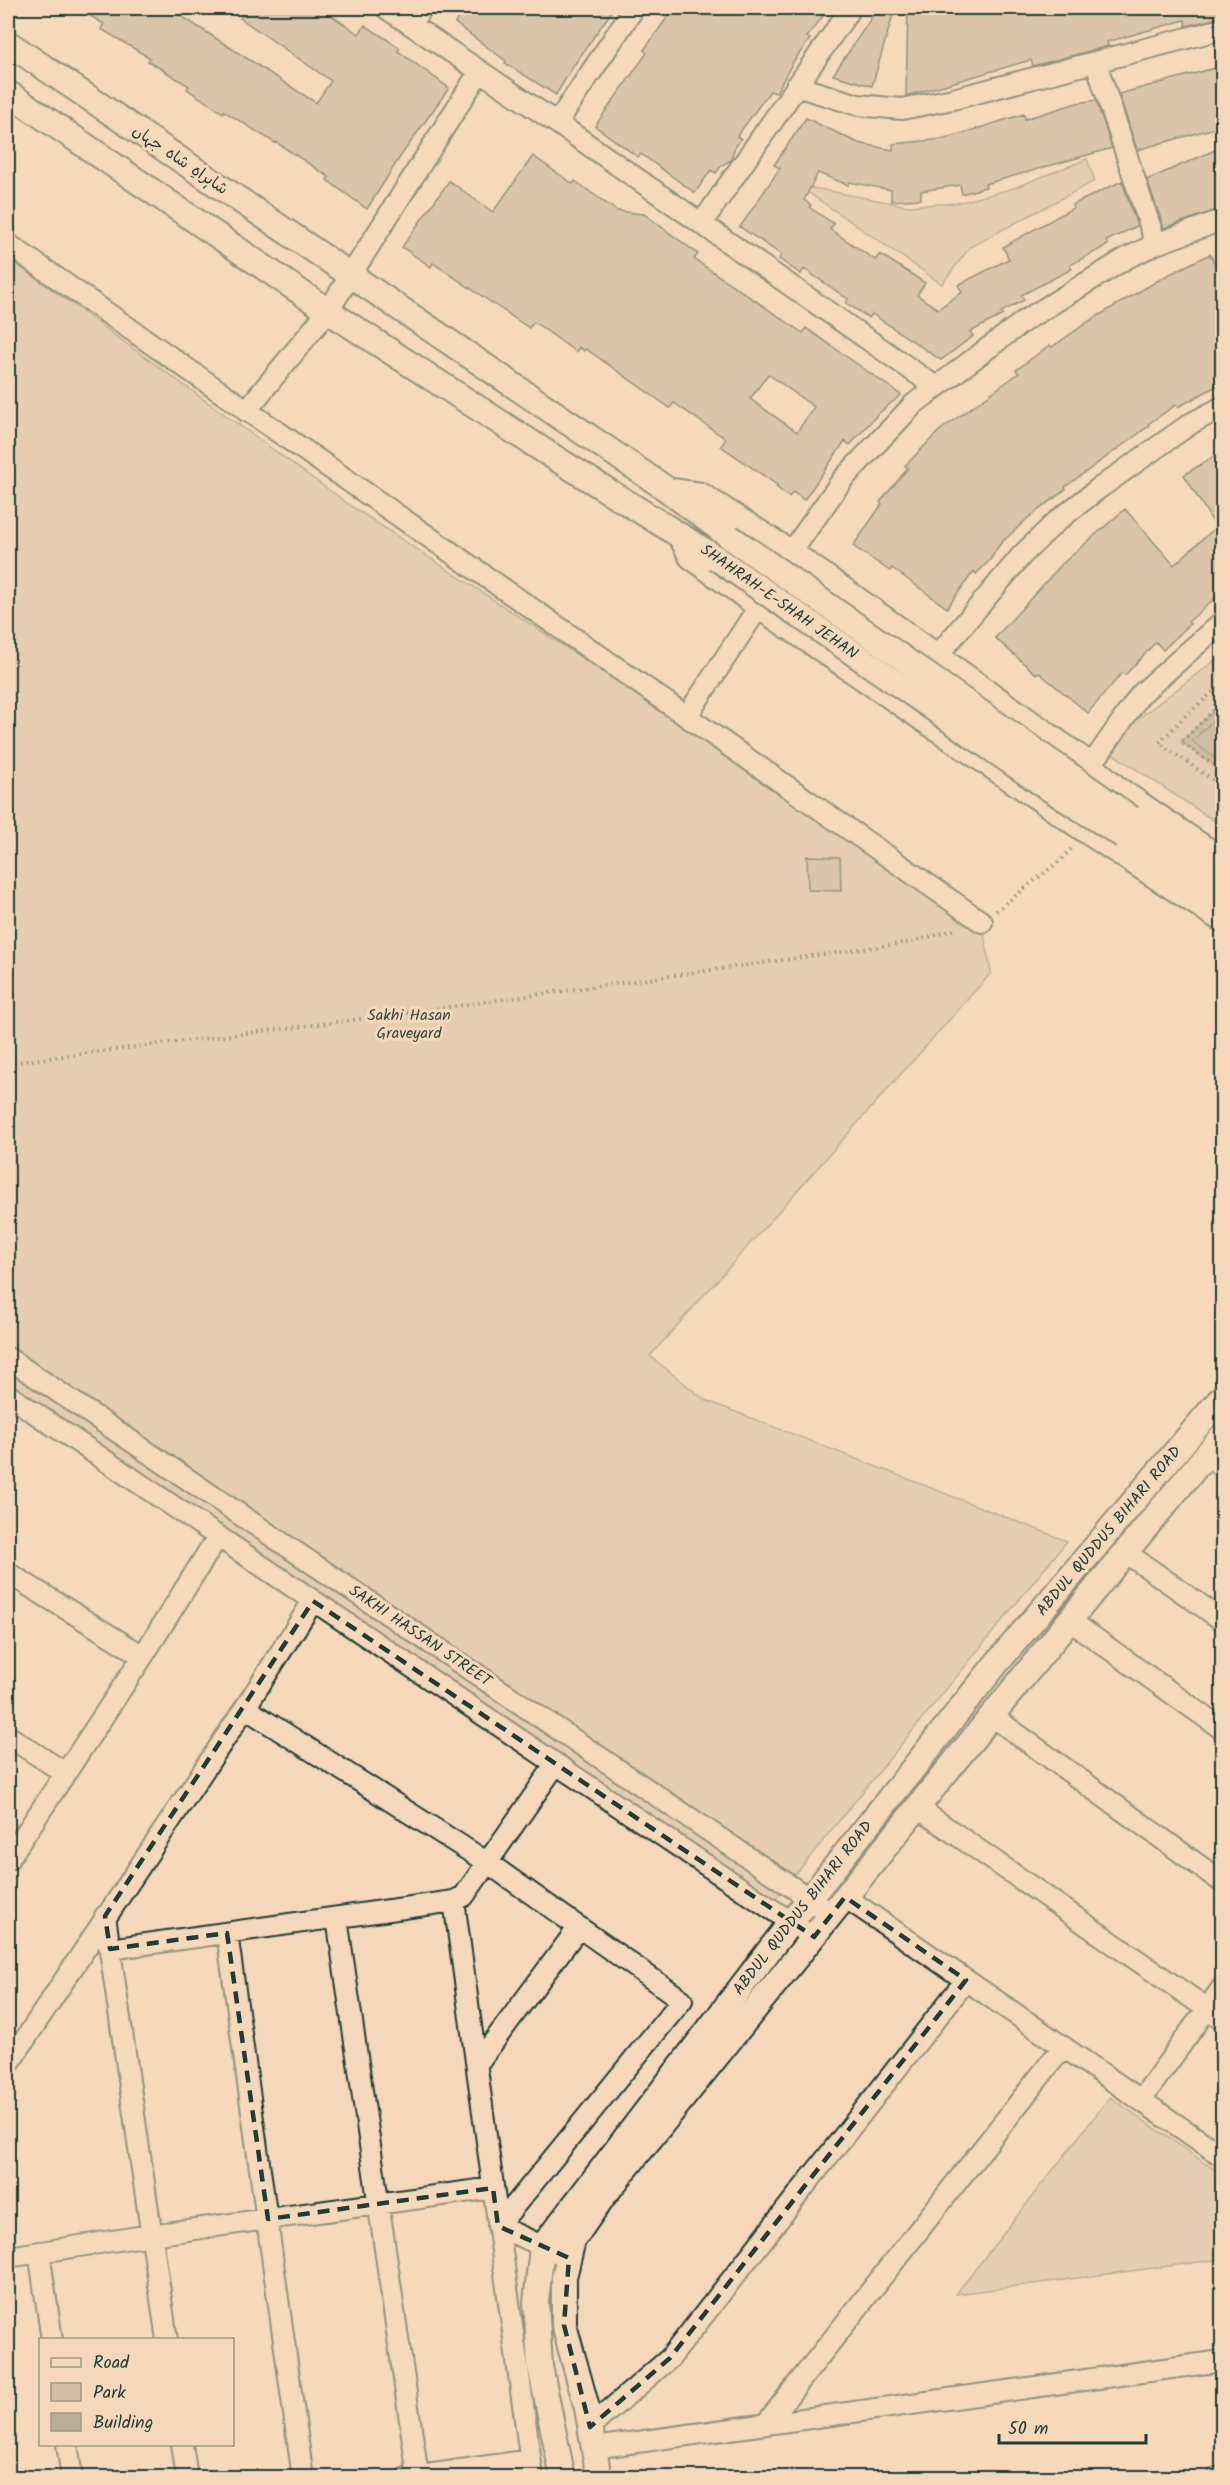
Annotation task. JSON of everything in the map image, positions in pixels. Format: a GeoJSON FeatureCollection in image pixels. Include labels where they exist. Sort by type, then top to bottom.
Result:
{"type":"FeatureCollection","features":[{"type":"Feature","properties":{"kind":"main road","name":"شاہراہِ شاہ جہاں"},"geometry":{"type":"LineString","coordinates":[[8,43],[352,276]]}},
{"type":"Feature","properties":{"kind":"main road"},"geometry":{"type":"LineString","coordinates":[[8,93],[328,311]]}},
{"type":"Feature","properties":{"kind":"main road","name":"SHAHRAH-E-SHAH JEHAN"},"geometry":{"type":"LineString","coordinates":[[352,276],[665,488],[730,537],[1222,882]]}},
{"type":"Feature","properties":{"kind":"main road","name":"SHAHRAH-E-SHAH JEHAN"},"geometry":{"type":"LineString","coordinates":[[328,311],[542,449],[675,530],[1048,788],[1222,905]]}},
{"type":"Feature","properties":{"kind":"main road","name":"ABDUL QUDDUS BIHARI ROAD"},"geometry":{"type":"LineString","coordinates":[[542,2247],[791,1922],[996,1664],[1222,1397]]}},
{"type":"Feature","properties":{"kind":"main road","name":"ABDUL QUDDUS BIHARI ROAD"},"geometry":{"type":"LineString","coordinates":[[599,2478],[592,2438],[564,2325],[564,2277],[573,2240],[603,2197],[1125,1552],[1215,1461],[1222,1437]]}},
{"type":"Feature","properties":{"kind":"main road"},"geometry":{"type":"LineString","coordinates":[[542,2247],[536,2302],[540,2366],[563,2478]]}},
{"type":"Feature","properties":{"kind":"street"},"geometry":{"type":"LineString","coordinates":[[386,8],[702,222],[936,387]]}},
{"type":"Feature","properties":{"kind":"street"},"geometry":{"type":"LineString","coordinates":[[411,25],[422,8]]}},
{"type":"Feature","properties":{"kind":"street"},"geometry":{"type":"LineString","coordinates":[[557,123],[634,8]]}},
{"type":"Feature","properties":{"kind":"street"},"geometry":{"type":"LineString","coordinates":[[702,222],[851,8]]}},
{"type":"Feature","properties":{"kind":"street"},"geometry":{"type":"LineString","coordinates":[[796,86],[858,105],[902,109],[953,99],[1222,29]]}},
{"type":"Feature","properties":{"kind":"street"},"geometry":{"type":"LineString","coordinates":[[1096,63],[1156,244]]}},
{"type":"Feature","properties":{"kind":"street"},"geometry":{"type":"LineString","coordinates":[[246,411],[328,311],[480,71]]}},
{"type":"Feature","properties":{"kind":"street"},"geometry":{"type":"LineString","coordinates":[[792,551],[843,479],[914,404],[936,387],[1024,321],[1125,259],[1156,244],[1222,220]]}},
{"type":"Feature","properties":{"kind":"street"},"geometry":{"type":"LineString","coordinates":[[8,244],[982,922]]}},
{"type":"Feature","properties":{"kind":"street"},"geometry":{"type":"LineString","coordinates":[[938,655],[1022,555],[1056,522],[1098,489],[1190,424],[1222,407]]}},
{"type":"Feature","properties":{"kind":"street"},"geometry":{"type":"LineString","coordinates":[[665,488],[701,494],[792,551],[1092,764],[1118,787],[1222,858]]}},
{"type":"Feature","properties":{"kind":"street"},"geometry":{"type":"LineString","coordinates":[[675,530],[690,558],[758,608],[1086,833],[1222,922]]}},
{"type":"Feature","properties":{"kind":"street"},"geometry":{"type":"LineString","coordinates":[[687,716],[758,608]]}},
{"type":"Feature","properties":{"kind":"street"},"geometry":{"type":"LineString","coordinates":[[1092,764],[1140,695],[1222,622]]}},
{"type":"Feature","properties":{"kind":"street"},"geometry":{"type":"LineString","coordinates":[[1086,833],[1118,787]]}},
{"type":"Feature","properties":{"kind":"street","name":"SAKHI HASSAN STREET"},"geometry":{"type":"LineString","coordinates":[[8,1358],[810,1898],[839,1906],[966,1980],[1222,2156]]}},
{"type":"Feature","properties":{"kind":"street","name":"SAKHI HASSAN STREET"},"geometry":{"type":"LineString","coordinates":[[8,1395],[814,1936]]}},
{"type":"Feature","properties":{"kind":"street"},"geometry":{"type":"LineString","coordinates":[[8,1860],[218,1536]]}},
{"type":"Feature","properties":{"kind":"street"},"geometry":{"type":"LineString","coordinates":[[1125,1552],[1222,1620]]}},
{"type":"Feature","properties":{"kind":"street"},"geometry":{"type":"LineString","coordinates":[[8,1573],[142,1656]]}},
{"type":"Feature","properties":{"kind":"street"},"geometry":{"type":"LineString","coordinates":[[8,2065],[245,1708],[313,1600]]}},
{"type":"Feature","properties":{"kind":"street"},"geometry":{"type":"LineString","coordinates":[[1069,1620],[1222,1729]]}},
{"type":"Feature","properties":{"kind":"street"},"geometry":{"type":"LineString","coordinates":[[245,1708],[488,1863],[682,2000],[498,2226]]}},
{"type":"Feature","properties":{"kind":"street"},"geometry":{"type":"LineString","coordinates":[[992,1716],[1222,1882]]}},
{"type":"Feature","properties":{"kind":"street"},"geometry":{"type":"LineString","coordinates":[[8,1736],[65,1773]]}},
{"type":"Feature","properties":{"kind":"street"},"geometry":{"type":"LineString","coordinates":[[110,1949],[454,1901],[464,1896],[556,1764]]}},
{"type":"Feature","properties":{"kind":"street"},"geometry":{"type":"LineString","coordinates":[[918,1808],[1215,2014]]}},
{"type":"Feature","properties":{"kind":"street"},"geometry":{"type":"LineString","coordinates":[[337,1918],[412,2477],[531,2469],[454,1901]]}},
{"type":"Feature","properties":{"kind":"street"},"geometry":{"type":"LineString","coordinates":[[105,1917],[166,2338]]}},
{"type":"Feature","properties":{"kind":"street"},"geometry":{"type":"LineString","coordinates":[[477,2064],[579,1927]]}},
{"type":"Feature","properties":{"kind":"street"},"geometry":{"type":"LineString","coordinates":[[227,1933],[303,2478]]}},
{"type":"Feature","properties":{"kind":"street"},"geometry":{"type":"LineString","coordinates":[[592,2438],[670,2358],[966,1980]]}},
{"type":"Feature","properties":{"kind":"street"},"geometry":{"type":"LineString","coordinates":[[1141,2100],[1215,2014],[1222,1988]]}},
{"type":"Feature","properties":{"kind":"street"},"geometry":{"type":"LineString","coordinates":[[766,2424],[1063,2047]]}},
{"type":"Feature","properties":{"kind":"street"},"geometry":{"type":"LineString","coordinates":[[8,2257],[493,2188]]}},
{"type":"Feature","properties":{"kind":"street"},"geometry":{"type":"LineString","coordinates":[[498,2226],[569,2258]]}},
{"type":"Feature","properties":{"kind":"street"},"geometry":{"type":"LineString","coordinates":[[39,2252],[52,2338]]}},
{"type":"Feature","properties":{"kind":"street"},"geometry":{"type":"LineString","coordinates":[[592,2438],[766,2424],[1222,2361]]}},
{"type":"Feature","properties":{"kind":"street"},"geometry":{"type":"LineString","coordinates":[[67,2446],[72,2478]]}},
{"type":"Feature","properties":{"kind":"street"},"geometry":{"type":"LineString","coordinates":[[182,2446],[187,2478]]}},
{"type":"Feature","properties":{"kind":"street"},"geometry":{"type":"LineString","coordinates":[[1217,2478],[1222,2477]]}},
{"type":"Feature","properties":{"kind":"path"},"geometry":{"type":"LineString","coordinates":[[1222,684],[1183,718],[1159,743],[1222,786]]}},
{"type":"Feature","properties":{"kind":"path"},"geometry":{"type":"LineString","coordinates":[[1222,702],[1181,742],[1222,771]]}},
{"type":"Feature","properties":{"kind":"path"},"geometry":{"type":"LineString","coordinates":[[8,1063],[397,1014],[910,942],[982,922],[1062,859],[1086,833]]}},
{"type":"Feature","properties":{"kind":"highlighted area"},"geometry":{"type":"Polygon","coordinates":[[[313,1601],[814,1937],[845,1897],[966,1980],[670,2358],[590,2427],[564,2325],[569,2258],[498,2226],[493,2188],[268,2219],[227,1933],[110,1949],[105,1916],[313,1601]]]}},
{"type":"Feature","properties":{"kind":"green space"},"geometry":{"type":"Polygon","coordinates":[[[1087,159],[1095,181],[970,247],[942,284],[797,185],[908,206],[957,203],[1011,189],[1087,159]]]}},
{"type":"Feature","properties":{"kind":"green space","name":"Sakhi Hasan Graveyard"},"geometry":{"type":"Polygon","coordinates":[[[8,258],[354,508],[982,922],[991,973],[650,1356],[705,1400],[1067,1541],[769,1907],[8,1395],[8,258]]]}},
{"type":"Feature","properties":{"kind":"green space"},"geometry":{"type":"Polygon","coordinates":[[[1222,655],[1222,826],[1110,752],[1131,724],[1222,655]]]}},
{"type":"Feature","properties":{"kind":"green space"},"geometry":{"type":"Polygon","coordinates":[[[1110,2097],[1222,2175],[1222,2259],[956,2294],[1110,2097]]]}},
{"type":"Feature","properties":{"kind":"water"},"geometry":{"type":"Polygon","coordinates":[[[1222,703],[1222,771],[1181,742],[1222,703]]]}},
{"type":"Feature","properties":{"kind":"building"},"geometry":{"type":"Polygon","coordinates":[[[77,8],[169,8],[316,103],[331,81],[240,18],[247,8],[320,8],[359,34],[365,25],[400,48],[398,51],[449,88],[400,157],[367,209],[327,180],[329,177],[276,142],[224,111],[223,113],[187,89],[189,86],[148,61],[150,58],[101,29],[104,24],[77,8]]]}},
{"type":"Feature","properties":{"kind":"building"},"geometry":{"type":"Polygon","coordinates":[[[466,8],[614,8],[556,95],[505,63],[506,61],[455,23],[466,8]]]}},
{"type":"Feature","properties":{"kind":"building"},"geometry":{"type":"Polygon","coordinates":[[[674,8],[829,8],[807,37],[810,39],[793,62],[776,93],[770,91],[737,136],[741,139],[734,149],[731,160],[722,165],[716,173],[711,170],[695,193],[641,154],[638,157],[595,126],[647,53],[644,50],[674,8]]]}},
{"type":"Feature","properties":{"kind":"building"},"geometry":{"type":"Polygon","coordinates":[[[878,8],[895,8],[872,86],[833,75],[878,8]]]}},
{"type":"Feature","properties":{"kind":"building"},"geometry":{"type":"Polygon","coordinates":[[[908,8],[1222,8],[1222,17],[1186,26],[1185,20],[1107,42],[1108,46],[1033,66],[1031,60],[906,96],[908,8]]]}},
{"type":"Feature","properties":{"kind":"building"},"geometry":{"type":"Polygon","coordinates":[[[1222,66],[1222,126],[1137,150],[1119,94],[1222,66]]]}},
{"type":"Feature","properties":{"kind":"building"},"geometry":{"type":"Polygon","coordinates":[[[1096,100],[1112,148],[985,184],[986,187],[962,194],[960,185],[921,191],[921,199],[891,201],[891,190],[849,182],[848,185],[818,173],[804,200],[811,205],[809,207],[834,224],[830,229],[875,260],[880,254],[925,283],[917,295],[938,309],[962,292],[958,285],[1009,259],[1003,247],[1073,208],[1072,205],[1122,181],[1137,226],[1106,241],[1108,245],[1070,265],[1072,269],[1021,295],[1024,300],[1001,312],[1003,315],[970,332],[973,336],[941,360],[872,314],[869,318],[846,303],[848,299],[804,269],[801,274],[779,259],[782,255],[740,227],[780,168],[774,165],[806,118],[858,143],[893,150],[893,144],[944,139],[1024,114],[1025,119],[1077,103],[1096,100]]]}},
{"type":"Feature","properties":{"kind":"building"},"geometry":{"type":"Polygon","coordinates":[[[1222,147],[1222,208],[1164,228],[1147,180],[1222,147]]]}},
{"type":"Feature","properties":{"kind":"building"},"geometry":{"type":"Polygon","coordinates":[[[533,156],[573,184],[575,181],[617,211],[644,214],[698,254],[694,259],[803,333],[806,328],[901,395],[878,414],[850,445],[845,441],[804,500],[793,492],[789,497],[776,487],[777,485],[721,446],[726,439],[674,403],[670,408],[586,349],[584,351],[579,347],[576,352],[534,322],[529,328],[433,263],[431,267],[402,247],[449,181],[493,212],[533,156]],[[768,374],[750,399],[797,432],[814,407],[768,374]]]}},
{"type":"Feature","properties":{"kind":"building"},"geometry":{"type":"Polygon","coordinates":[[[1210,254],[1222,279],[1222,383],[1178,407],[1176,405],[1065,487],[1066,489],[1028,518],[1000,544],[990,560],[976,574],[974,571],[947,608],[892,568],[890,571],[853,546],[882,504],[880,502],[908,468],[905,466],[939,431],[1019,373],[1016,370],[1050,345],[1052,347],[1091,320],[1164,277],[1210,254]]]}},
{"type":"Feature","properties":{"kind":"building"},"geometry":{"type":"Polygon","coordinates":[[[1222,451],[1222,592],[1188,622],[1190,624],[1163,650],[1156,642],[1125,675],[1122,673],[1088,713],[1038,672],[1036,674],[995,638],[1062,564],[1125,509],[1174,565],[1216,527],[1184,475],[1222,451]]]}},
{"type":"Feature","properties":{"kind":"building"},"geometry":{"type":"Polygon","coordinates":[[[807,856],[840,857],[841,891],[808,890],[807,856]]]}}]}
